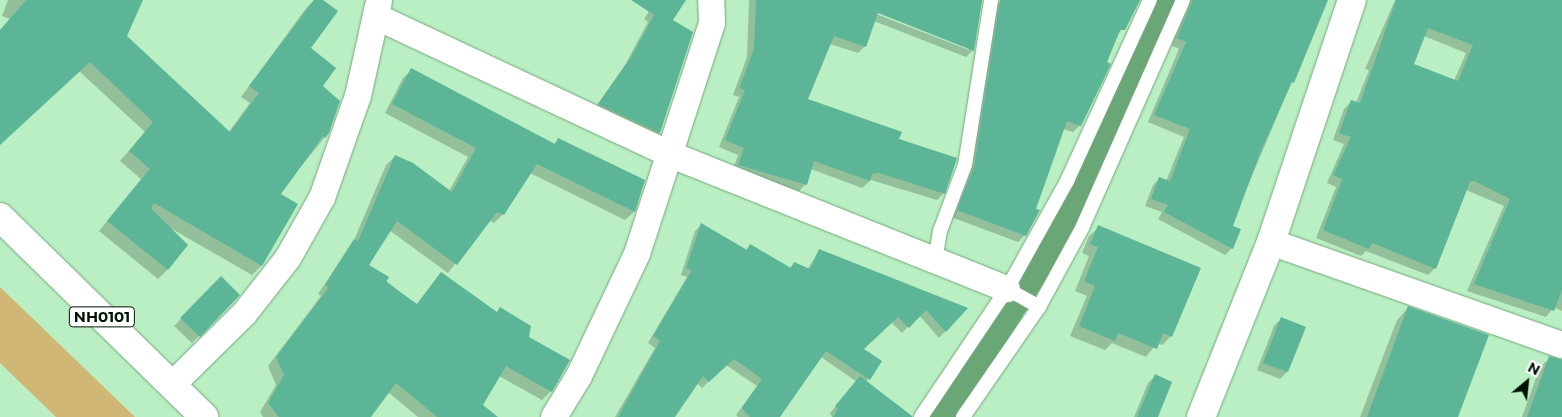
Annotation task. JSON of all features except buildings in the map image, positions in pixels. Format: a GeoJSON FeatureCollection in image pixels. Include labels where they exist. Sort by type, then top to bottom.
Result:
{"type":"FeatureCollection","features":[{"type":"Feature","properties":{"kind":"main road"},"geometry":{"type":"LineString","coordinates":[[1201,417],[1270,242],[1352,0]]}},
{"type":"Feature","properties":{"kind":"main road","name":"NH0101"},"geometry":{"type":"LineString","coordinates":[[0,217],[204,417]]}},
{"type":"Feature","properties":{"kind":"street"},"geometry":{"type":"LineString","coordinates":[[554,417],[579,376],[637,254],[712,23],[711,0]]}},
{"type":"Feature","properties":{"kind":"street"},"geometry":{"type":"LineString","coordinates":[[172,385],[244,314],[288,258],[322,198],[358,96],[378,8],[669,154],[1010,291]]}},
{"type":"Feature","properties":{"kind":"street"},"geometry":{"type":"LineString","coordinates":[[1270,242],[1562,345]]}},
{"type":"Feature","properties":{"kind":"lane"},"geometry":{"type":"LineString","coordinates":[[935,262],[940,231],[965,165],[991,0]]}},
{"type":"Feature","properties":{"kind":"lane"},"geometry":{"type":"LineString","coordinates":[[922,417],[1010,291],[1067,181],[1150,0]]}},
{"type":"Feature","properties":{"kind":"lane"},"geometry":{"type":"LineString","coordinates":[[963,417],[1039,307],[1082,228],[1183,0]]}},
{"type":"Feature","properties":{"kind":"lane"},"geometry":{"type":"LineString","coordinates":[[1010,291],[1039,307]]}},
{"type":"Feature","properties":{"kind":"shaded area"},"geometry":{"type":"Polygon","coordinates":[[[0,287],[135,417],[56,417],[0,363],[0,287]]]}},
{"type":"Feature","properties":{"kind":"waterway"},"geometry":{"type":"LineString","coordinates":[[943,417],[1067,222],[1165,0]]}}]}
